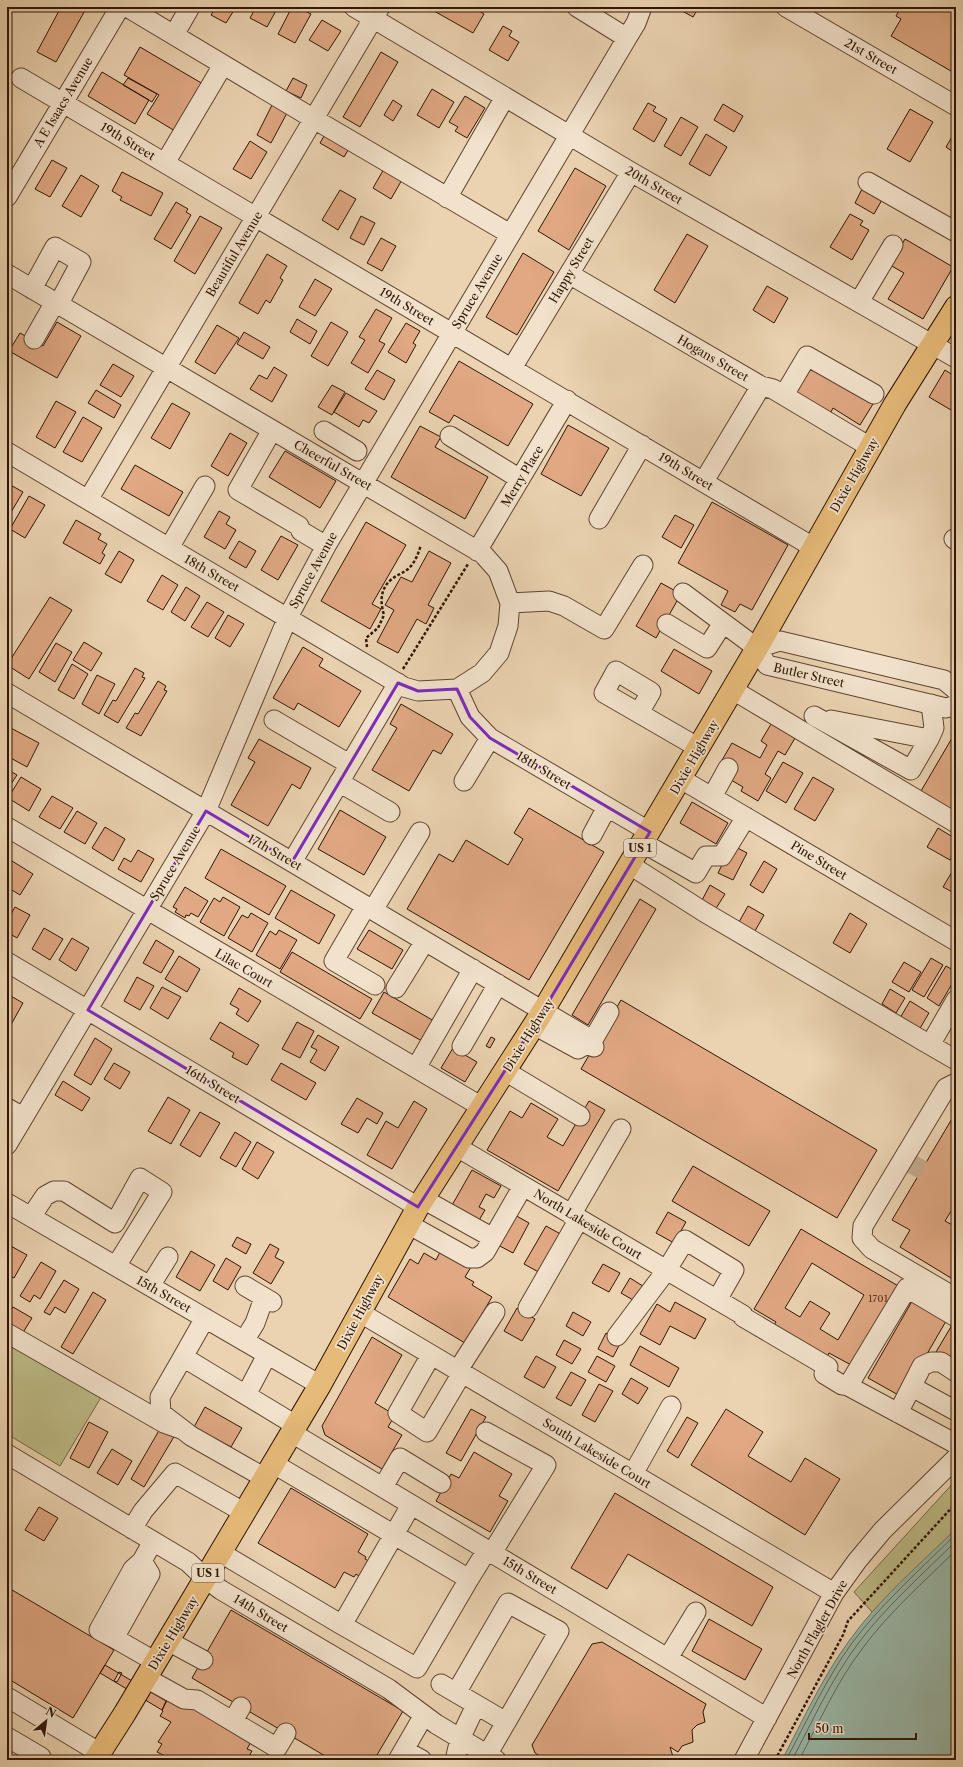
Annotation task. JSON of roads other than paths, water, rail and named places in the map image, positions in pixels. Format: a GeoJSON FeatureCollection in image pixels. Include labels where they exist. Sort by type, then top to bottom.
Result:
{"type":"FeatureCollection","features":[{"type":"Feature","properties":{"kind":"main road","name":"Dixie Highway"},"geometry":{"type":"LineString","coordinates":[[97,1756],[151,1670],[270,1471],[320,1385],[359,1312],[417,1210],[539,1018],[681,779],[757,648],[870,447],[956,307]]}},
{"type":"Feature","properties":{"kind":"street","name":"A E Isaacs Avenue"},"geometry":{"type":"LineString","coordinates":[[7,197],[120,7]]}},
{"type":"Feature","properties":{"kind":"street"},"geometry":{"type":"LineString","coordinates":[[127,7],[510,234]]}},
{"type":"Feature","properties":{"kind":"street"},"geometry":{"type":"LineString","coordinates":[[174,35],[190,7]]}},
{"type":"Feature","properties":{"kind":"street","name":"20th Street"},"geometry":{"type":"LineString","coordinates":[[354,7],[377,13],[505,97],[631,172],[956,358]]}},
{"type":"Feature","properties":{"kind":"street"},"geometry":{"type":"LineString","coordinates":[[578,7],[627,38]]}},
{"type":"Feature","properties":{"kind":"street","name":"21st Street"},"geometry":{"type":"LineString","coordinates":[[786,7],[956,106]]}},
{"type":"Feature","properties":{"kind":"street","name":"Spruce Avenue"},"geometry":{"type":"LineString","coordinates":[[7,1145],[206,811],[288,617],[326,546],[627,38],[636,10]]}},
{"type":"Feature","properties":{"kind":"street","name":"Beautiful Avenue"},"geometry":{"type":"LineString","coordinates":[[88,500],[377,13]]}},
{"type":"Feature","properties":{"kind":"street"},"geometry":{"type":"LineString","coordinates":[[165,163],[223,65]]}},
{"type":"Feature","properties":{"kind":"street","name":"19th Street"},"geometry":{"type":"LineString","coordinates":[[21,78],[813,546]]}},
{"type":"Feature","properties":{"kind":"street"},"geometry":{"type":"LineString","coordinates":[[447,198],[505,97]]}},
{"type":"Feature","properties":{"kind":"street","name":"Happy Street"},"geometry":{"type":"LineString","coordinates":[[512,368],[631,172]]}},
{"type":"Feature","properties":{"kind":"street"},"geometry":{"type":"LineString","coordinates":[[868,182],[956,232]]}},
{"type":"Feature","properties":{"kind":"street"},"geometry":{"type":"LineString","coordinates":[[859,302],[893,245]]}},
{"type":"Feature","properties":{"kind":"street"},"geometry":{"type":"LineString","coordinates":[[32,289],[55,247],[81,262],[57,304],[34,339]]}},
{"type":"Feature","properties":{"kind":"street","name":"Cheerful Street"},"geometry":{"type":"LineString","coordinates":[[7,274],[363,483],[472,557],[483,554],[498,571],[510,603],[508,626],[499,653],[482,673],[457,689],[418,691]]}},
{"type":"Feature","properties":{"kind":"street","name":"Hogans Street"},"geometry":{"type":"LineString","coordinates":[[569,274],[761,386],[704,481]]}},
{"type":"Feature","properties":{"kind":"street"},"geometry":{"type":"LineString","coordinates":[[784,395],[807,356],[874,394]]}},
{"type":"Feature","properties":{"kind":"street"},"geometry":{"type":"LineString","coordinates":[[761,386],[773,389],[784,395],[870,447]]}},
{"type":"Feature","properties":{"kind":"street","name":"Merry Place"},"geometry":{"type":"LineString","coordinates":[[472,557],[566,400]]}},
{"type":"Feature","properties":{"kind":"street"},"geometry":{"type":"LineString","coordinates":[[272,430],[238,490],[299,526],[301,531],[326,546]]}},
{"type":"Feature","properties":{"kind":"street"},"geometry":{"type":"LineString","coordinates":[[318,457],[328,433],[357,451]]}},
{"type":"Feature","properties":{"kind":"street"},"geometry":{"type":"LineString","coordinates":[[450,436],[520,479]]}},
{"type":"Feature","properties":{"kind":"street"},"geometry":{"type":"LineString","coordinates":[[599,519],[642,445]]}},
{"type":"Feature","properties":{"kind":"street","name":"18th Street"},"geometry":{"type":"LineString","coordinates":[[7,452],[288,617],[400,677],[404,687],[418,691]]}},
{"type":"Feature","properties":{"kind":"street"},"geometry":{"type":"LineString","coordinates":[[169,548],[206,486]]}},
{"type":"Feature","properties":{"kind":"street"},"geometry":{"type":"LineString","coordinates":[[510,603],[549,601],[564,606],[604,629],[643,565]]}},
{"type":"Feature","properties":{"kind":"street"},"geometry":{"type":"LineString","coordinates":[[683,593],[757,648]]}},
{"type":"Feature","properties":{"kind":"street"},"geometry":{"type":"LineString","coordinates":[[667,624],[707,648],[724,623]]}},
{"type":"Feature","properties":{"kind":"street","name":"Butler Street"},"geometry":{"type":"LineString","coordinates":[[956,690],[944,680],[780,641],[757,648],[767,665],[946,708],[956,704]]}},
{"type":"Feature","properties":{"kind":"street"},"geometry":{"type":"LineString","coordinates":[[292,862],[400,677]]}},
{"type":"Feature","properties":{"kind":"street","name":"18th Street"},"geometry":{"type":"LineString","coordinates":[[457,689],[470,717],[490,738],[608,807],[646,838],[696,873],[706,856],[722,856],[746,817]]}},
{"type":"Feature","properties":{"kind":"street"},"geometry":{"type":"LineString","coordinates":[[733,690],[956,823]]}},
{"type":"Feature","properties":{"kind":"street","name":"17th Street"},"geometry":{"type":"LineString","coordinates":[[7,693],[498,984],[578,1049],[590,1045],[609,1012]]}},
{"type":"Feature","properties":{"kind":"street"},"geometry":{"type":"LineString","coordinates":[[929,739],[814,716],[911,770],[929,739],[934,728],[931,704]]}},
{"type":"Feature","properties":{"kind":"street"},"geometry":{"type":"LineString","coordinates":[[639,713],[699,748]]}},
{"type":"Feature","properties":{"kind":"street"},"geometry":{"type":"LineString","coordinates":[[274,720],[349,764]]}},
{"type":"Feature","properties":{"kind":"street"},"geometry":{"type":"LineString","coordinates":[[464,781],[490,738]]}},
{"type":"Feature","properties":{"kind":"street"},"geometry":{"type":"LineString","coordinates":[[712,797],[728,768]]}},
{"type":"Feature","properties":{"kind":"street","name":"Pine Street"},"geometry":{"type":"LineString","coordinates":[[681,779],[956,941]]}},
{"type":"Feature","properties":{"kind":"street"},"geometry":{"type":"LineString","coordinates":[[339,782],[390,812]]}},
{"type":"Feature","properties":{"kind":"street"},"geometry":{"type":"LineString","coordinates":[[592,835],[608,807]]}},
{"type":"Feature","properties":{"kind":"street","name":"Lilac Court"},"geometry":{"type":"LineString","coordinates":[[7,827],[482,1107]]}},
{"type":"Feature","properties":{"kind":"street"},"geometry":{"type":"LineString","coordinates":[[375,985],[334,961],[420,832]]}},
{"type":"Feature","properties":{"kind":"street"},"geometry":{"type":"LineString","coordinates":[[630,865],[704,912],[956,1060]]}},
{"type":"Feature","properties":{"kind":"street"},"geometry":{"type":"LineString","coordinates":[[396,988],[425,941]]}},
{"type":"Feature","properties":{"kind":"street","name":"16th Street"},"geometry":{"type":"LineString","coordinates":[[7,962],[417,1210]]}},
{"type":"Feature","properties":{"kind":"street"},"geometry":{"type":"LineString","coordinates":[[416,1068],[473,969]]}},
{"type":"Feature","properties":{"kind":"street"},"geometry":{"type":"LineString","coordinates":[[462,1046],[498,984]]}},
{"type":"Feature","properties":{"kind":"street"},"geometry":{"type":"LineString","coordinates":[[930,1045],[956,1000]]}},
{"type":"Feature","properties":{"kind":"street"},"geometry":{"type":"LineString","coordinates":[[505,1071],[580,1116]]}},
{"type":"Feature","properties":{"kind":"street"},"geometry":{"type":"LineString","coordinates":[[956,1083],[946,1088],[863,1226],[862,1238],[872,1249],[956,1298]]}},
{"type":"Feature","properties":{"kind":"street"},"geometry":{"type":"LineString","coordinates":[[7,1108],[24,1117]]}},
{"type":"Feature","properties":{"kind":"street"},"geometry":{"type":"LineString","coordinates":[[528,1308],[621,1129]]}},
{"type":"Feature","properties":{"kind":"street"},"geometry":{"type":"LineString","coordinates":[[918,1136],[921,1148],[920,1157]]}},
{"type":"Feature","properties":{"kind":"street","name":"North Lakeside Court"},"geometry":{"type":"LineString","coordinates":[[456,1147],[828,1366],[824,1374],[842,1385],[848,1386]]}},
{"type":"Feature","properties":{"kind":"street"},"geometry":{"type":"LineString","coordinates":[[891,1180],[910,1174]]}},
{"type":"Feature","properties":{"kind":"street"},"geometry":{"type":"LineString","coordinates":[[31,1217],[45,1196],[54,1191],[64,1191],[115,1223],[140,1178],[162,1192],[116,1266]]}},
{"type":"Feature","properties":{"kind":"street"},"geometry":{"type":"LineString","coordinates":[[417,1210],[469,1258],[477,1258],[485,1252],[523,1186]]}},
{"type":"Feature","properties":{"kind":"street","name":"15th Street"},"geometry":{"type":"LineString","coordinates":[[7,1203],[320,1385]]}},
{"type":"Feature","properties":{"kind":"street"},"geometry":{"type":"LineString","coordinates":[[417,1210],[493,1238]]}},
{"type":"Feature","properties":{"kind":"street"},"geometry":{"type":"LineString","coordinates":[[617,1336],[666,1271],[685,1240],[734,1270],[718,1301]]}},
{"type":"Feature","properties":{"kind":"street"},"geometry":{"type":"LineString","coordinates":[[150,1286],[168,1257]]}},
{"type":"Feature","properties":{"kind":"street"},"geometry":{"type":"LineString","coordinates":[[244,1341],[268,1300],[245,1286]]}},
{"type":"Feature","properties":{"kind":"street"},"geometry":{"type":"LineString","coordinates":[[956,1317],[907,1288],[848,1386],[956,1444]]}},
{"type":"Feature","properties":{"kind":"street","name":"South Lakeside Court"},"geometry":{"type":"LineString","coordinates":[[359,1312],[834,1593]]}},
{"type":"Feature","properties":{"kind":"street"},"geometry":{"type":"LineString","coordinates":[[431,1355],[398,1413],[427,1432],[495,1312]]}},
{"type":"Feature","properties":{"kind":"street"},"geometry":{"type":"LineString","coordinates":[[205,1318],[160,1397],[161,1413],[191,1436],[270,1471],[394,1535],[469,1579]]}},
{"type":"Feature","properties":{"kind":"street"},"geometry":{"type":"LineString","coordinates":[[7,1333],[164,1423],[182,1428]]}},
{"type":"Feature","properties":{"kind":"street"},"geometry":{"type":"LineString","coordinates":[[246,1395],[268,1355]]}},
{"type":"Feature","properties":{"kind":"street","name":"15th Street"},"geometry":{"type":"LineString","coordinates":[[183,1357],[246,1395],[294,1430],[383,1487],[767,1718]]}},
{"type":"Feature","properties":{"kind":"street"},"geometry":{"type":"LineString","coordinates":[[898,1413],[922,1366],[931,1362],[941,1362],[956,1372]]}},
{"type":"Feature","properties":{"kind":"street"},"geometry":{"type":"LineString","coordinates":[[912,1387],[956,1411]]}},
{"type":"Feature","properties":{"kind":"street"},"geometry":{"type":"LineString","coordinates":[[633,1474],[671,1406]]}},
{"type":"Feature","properties":{"kind":"street"},"geometry":{"type":"LineString","coordinates":[[221,1552],[417,1668],[469,1579],[490,1551],[546,1465],[486,1432]]}},
{"type":"Feature","properties":{"kind":"street","name":"14th Street"},"geometry":{"type":"LineString","coordinates":[[7,1454],[188,1562],[205,1578],[221,1590],[389,1689],[460,1739],[492,1757]]}},
{"type":"Feature","properties":{"kind":"street"},"geometry":{"type":"LineString","coordinates":[[383,1487],[400,1458],[441,1483]]}},
{"type":"Feature","properties":{"kind":"street","name":"North Flagler Drive"},"geometry":{"type":"LineString","coordinates":[[744,1760],[834,1593],[857,1561],[883,1530],[956,1458]]}},
{"type":"Feature","properties":{"kind":"street"},"geometry":{"type":"LineString","coordinates":[[132,1529],[143,1511],[175,1473],[245,1513]]}},
{"type":"Feature","properties":{"kind":"street"},"geometry":{"type":"LineString","coordinates":[[342,1624],[411,1504]]}},
{"type":"Feature","properties":{"kind":"street"},"geometry":{"type":"LineString","coordinates":[[154,1541],[142,1561],[133,1569],[99,1630],[114,1638],[184,1699],[198,1700],[237,1714],[277,1748],[286,1733]]}},
{"type":"Feature","properties":{"kind":"street"},"geometry":{"type":"LineString","coordinates":[[492,1757],[506,1722],[559,1631],[508,1603],[448,1688],[506,1722]]}},
{"type":"Feature","properties":{"kind":"street"},"geometry":{"type":"LineString","coordinates":[[668,1658],[696,1612]]}},
{"type":"Feature","properties":{"kind":"street"},"geometry":{"type":"LineString","coordinates":[[168,1641],[203,1660]]}},
{"type":"Feature","properties":{"kind":"street"},"geometry":{"type":"LineString","coordinates":[[7,1697],[97,1756]]}},
{"type":"Feature","properties":{"kind":"street"},"geometry":{"type":"LineString","coordinates":[[455,1760],[460,1739],[476,1705]]}},
{"type":"Feature","properties":{"kind":"street"},"geometry":{"type":"LineString","coordinates":[[422,1760],[401,1755],[424,1715]]}},
{"type":"Feature","properties":{"kind":"street"},"geometry":{"type":"LineString","coordinates":[[7,1738],[41,1757]]}},
{"type":"Feature","properties":{"kind":"water"},"geometry":{"type":"Polygon","coordinates":[[[956,1529],[956,1760],[782,1760],[821,1684],[849,1641],[886,1597],[956,1529]]]}},
{"type":"Feature","properties":{"kind":"tunnel"},"geometry":{"type":"LineString","coordinates":[[910,1174],[919,1157]]}},
{"type":"Feature","properties":{"kind":"railway"},"geometry":{"type":"LineString","coordinates":[[7,13],[9,7]]}}]}
